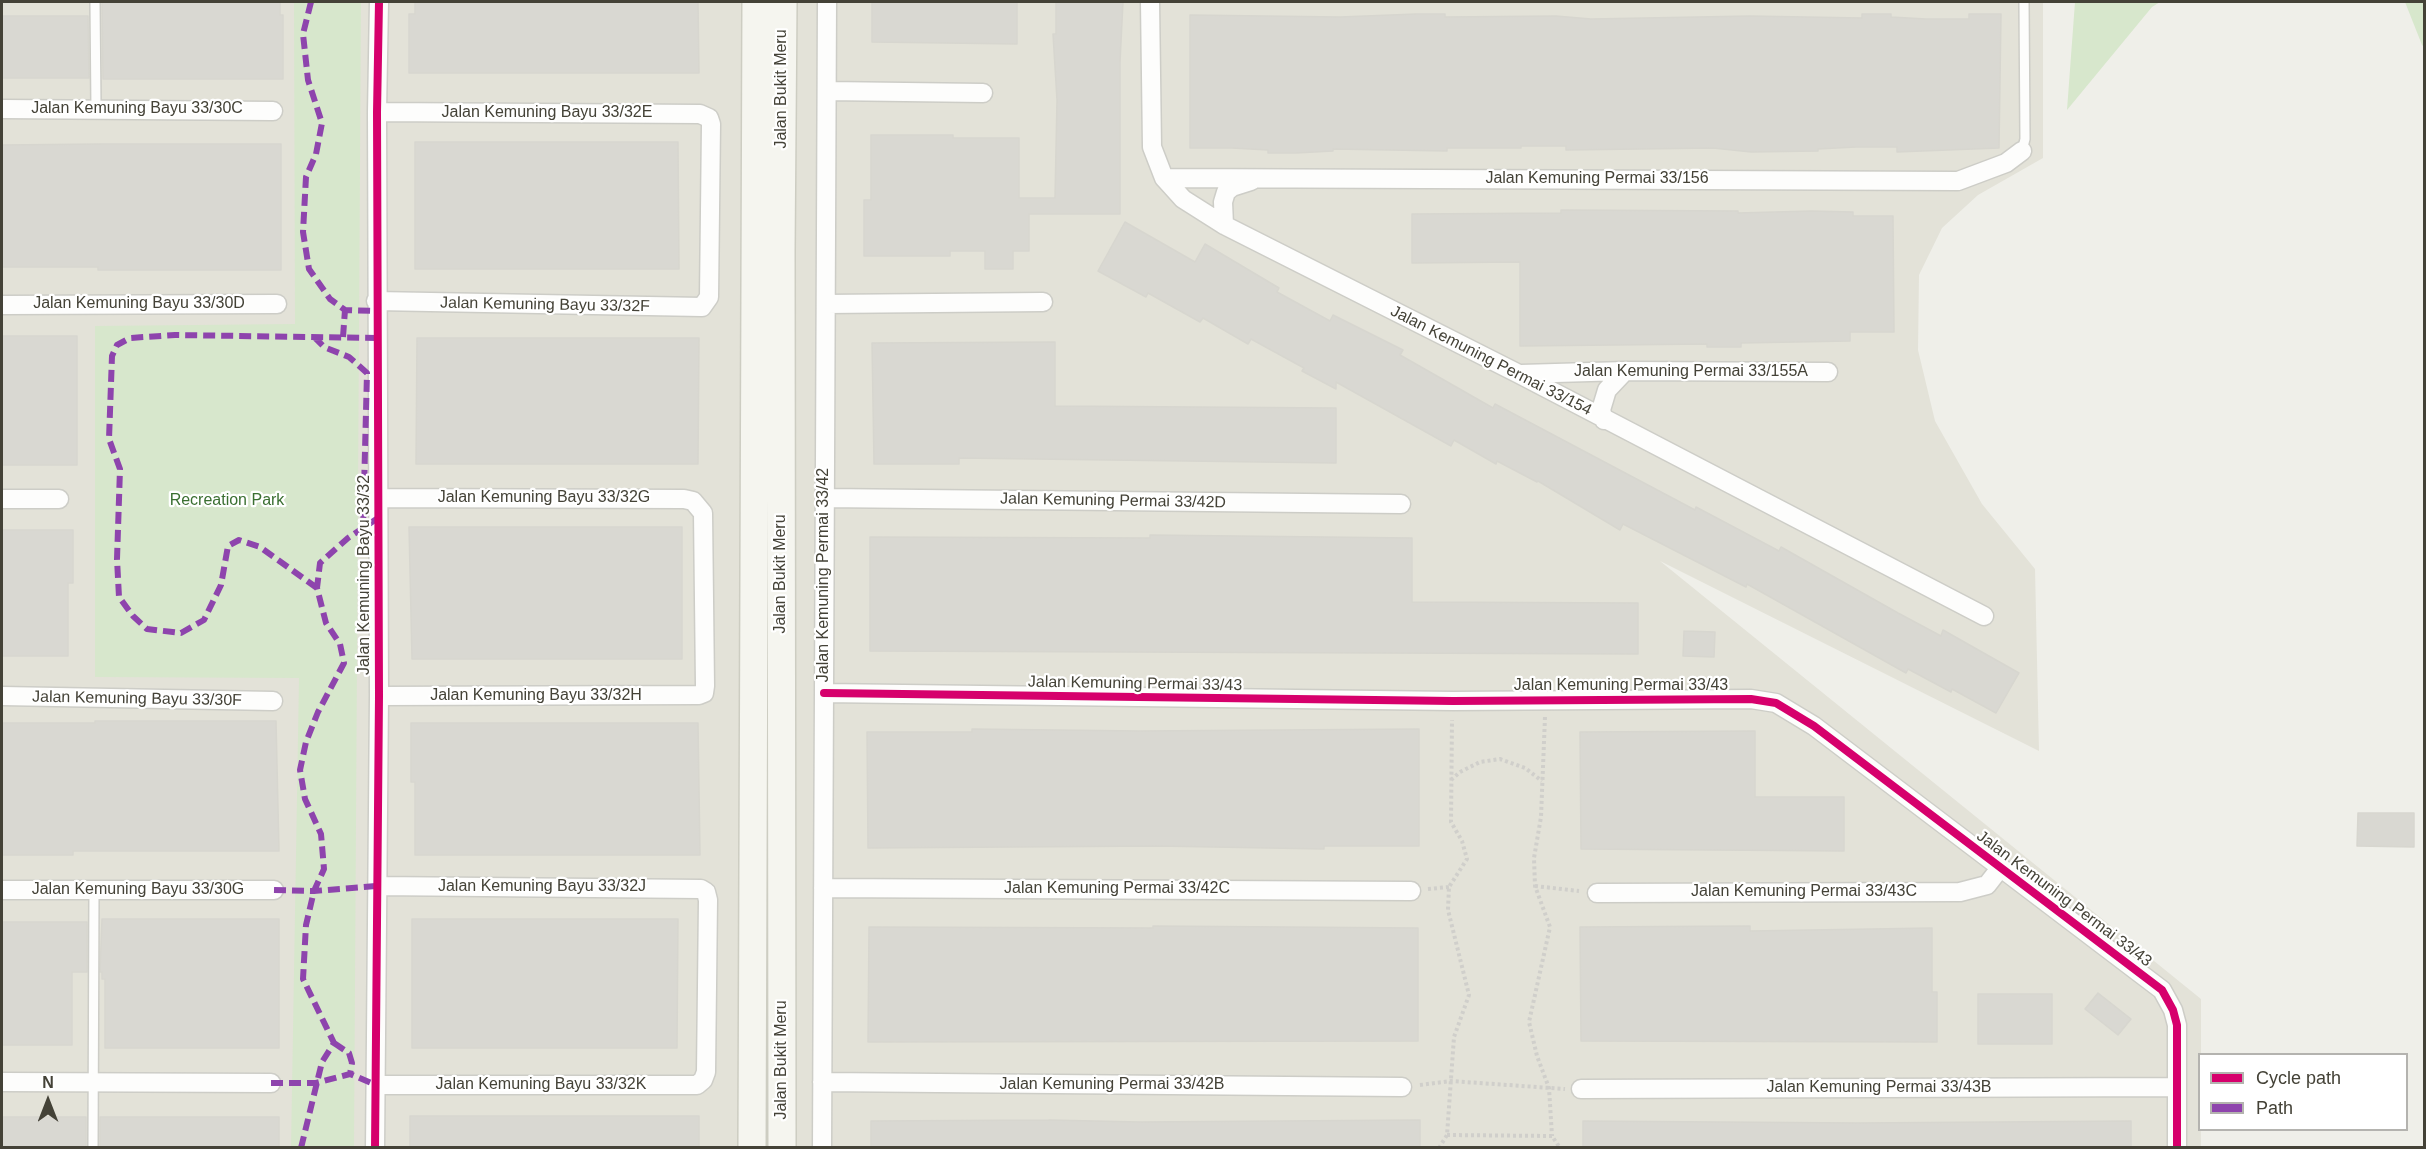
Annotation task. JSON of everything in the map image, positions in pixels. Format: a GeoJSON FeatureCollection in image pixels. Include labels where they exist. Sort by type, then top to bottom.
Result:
{"type":"FeatureCollection","features":[{"type":"Feature","properties":{"kind":"main road","name":"Jalan Bukit Meru"},"geometry":{"type":"LineString","coordinates":[[752,1148],[756,2]]}},
{"type":"Feature","properties":{"kind":"main road","name":"Jalan Bukit Meru"},"geometry":{"type":"LineString","coordinates":[[782,1148],[783,2]]}},
{"type":"Feature","properties":{"kind":"street","name":"Jalan Kemuning Bayu 33/32"},"geometry":{"type":"LineString","coordinates":[[375,1148],[379,696],[376,302],[379,2]]}},
{"type":"Feature","properties":{"kind":"street","name":"Jalan Kemuning Permai 33/42"},"geometry":{"type":"LineString","coordinates":[[822,1148],[827,2]]}},
{"type":"Feature","properties":{"kind":"street","name":"Jalan Kemuning Permai 33/154"},"geometry":{"type":"LineString","coordinates":[[1150,2],[1152,147],[1164,178],[1183,199],[1224,225],[1519,374],[1984,616]]}},
{"type":"Feature","properties":{"kind":"street"},"geometry":{"type":"LineString","coordinates":[[826,91],[983,93]]}},
{"type":"Feature","properties":{"kind":"street","name":"Jalan Kemuning Bayu 33/30C"},"geometry":{"type":"LineString","coordinates":[[2,109],[273,111]]}},
{"type":"Feature","properties":{"kind":"street","name":"Jalan Kemuning Bayu 33/32E"},"geometry":{"type":"LineString","coordinates":[[377,112],[700,114],[709,118],[711,124],[709,297]]}},
{"type":"Feature","properties":{"kind":"street","name":"Jalan Kemuning Permai 33/156"},"geometry":{"type":"LineString","coordinates":[[1164,178],[1958,181],[2006,162],[2022,151]]}},
{"type":"Feature","properties":{"kind":"street"},"geometry":{"type":"LineString","coordinates":[[1224,225],[1223,202],[1226,192],[1232,187],[1263,177]]}},
{"type":"Feature","properties":{"kind":"street","name":"Jalan Kemuning Bayu 33/32F"},"geometry":{"type":"LineString","coordinates":[[376,302],[694,308],[702,306],[709,297]]}},
{"type":"Feature","properties":{"kind":"street"},"geometry":{"type":"LineString","coordinates":[[826,304],[1043,302]]}},
{"type":"Feature","properties":{"kind":"street","name":"Jalan Kemuning Bayu 33/30D"},"geometry":{"type":"LineString","coordinates":[[2,305],[277,304]]}},
{"type":"Feature","properties":{"kind":"street"},"geometry":{"type":"LineString","coordinates":[[1604,420],[1601,410],[1607,390],[1625,371]]}},
{"type":"Feature","properties":{"kind":"street","name":"Jalan Kemuning Permai 33/155A"},"geometry":{"type":"LineString","coordinates":[[1519,374],[1625,371],[1828,372]]}},
{"type":"Feature","properties":{"kind":"street","name":"Jalan Kemuning Bayu 33/32G"},"geometry":{"type":"LineString","coordinates":[[378,498],[684,499],[693,501],[703,513],[705,686],[704,693],[694,695]]}},
{"type":"Feature","properties":{"kind":"street","name":"Jalan Kemuning Permai 33/42D"},"geometry":{"type":"LineString","coordinates":[[825,498],[1401,504]]}},
{"type":"Feature","properties":{"kind":"street"},"geometry":{"type":"LineString","coordinates":[[2,499],[59,499]]}},
{"type":"Feature","properties":{"kind":"street","name":"Jalan Kemuning Permai 33/43"},"geometry":{"type":"LineString","coordinates":[[824,693],[1453,701],[1751,699],[1776,703],[1814,726],[2162,990],[2173,1010],[2177,1025],[2177,1148]]}},
{"type":"Feature","properties":{"kind":"street","name":"Jalan Kemuning Bayu 33/32H"},"geometry":{"type":"LineString","coordinates":[[379,696],[694,695]]}},
{"type":"Feature","properties":{"kind":"street","name":"Jalan Kemuning Bayu 33/30F"},"geometry":{"type":"LineString","coordinates":[[2,696],[273,701]]}},
{"type":"Feature","properties":{"kind":"street","name":"Jalan Kemuning Permai 33/43C"},"geometry":{"type":"LineString","coordinates":[[1597,893],[1960,892],[1987,885],[2001,867]]}},
{"type":"Feature","properties":{"kind":"street","name":"Jalan Kemuning Bayu 33/32J"},"geometry":{"type":"LineString","coordinates":[[377,885],[701,889],[706,892],[706,1072],[703,1080]]}},
{"type":"Feature","properties":{"kind":"street","name":"Jalan Kemuning Permai 33/42C"},"geometry":{"type":"LineString","coordinates":[[823,888],[1411,891]]}},
{"type":"Feature","properties":{"kind":"street","name":"Jalan Kemuning Bayu 33/30G"},"geometry":{"type":"LineString","coordinates":[[2,890],[274,890]]}},
{"type":"Feature","properties":{"kind":"street","name":"Jalan Kemuning Bayu 33/32K"},"geometry":{"type":"LineString","coordinates":[[376,1085],[689,1086],[697,1085],[703,1080]]}},
{"type":"Feature","properties":{"kind":"street"},"geometry":{"type":"LineString","coordinates":[[2,1082],[270,1083]]}},
{"type":"Feature","properties":{"kind":"street","name":"Jalan Kemuning Permai 33/42B"},"geometry":{"type":"LineString","coordinates":[[822,1082],[1402,1087]]}},
{"type":"Feature","properties":{"kind":"street","name":"Jalan Kemuning Permai 33/43B"},"geometry":{"type":"LineString","coordinates":[[1581,1089],[2177,1087]]}},
{"type":"Feature","properties":{"kind":"lane"},"geometry":{"type":"LineString","coordinates":[[95,2],[96,108]]}},
{"type":"Feature","properties":{"kind":"lane"},"geometry":{"type":"LineString","coordinates":[[2022,151],[2025,139],[2024,2]]}},
{"type":"Feature","properties":{"kind":"lane"},"geometry":{"type":"LineString","coordinates":[[93,1148],[94,889]]}},
{"type":"Feature","properties":{"kind":"path"},"geometry":{"type":"LineString","coordinates":[[1546,700],[1540,817],[1534,858],[1535,886],[1550,927],[1529,1022],[1537,1056],[1549,1088],[1552,1136],[1560,1148]]}},
{"type":"Feature","properties":{"kind":"path"},"geometry":{"type":"LineString","coordinates":[[1439,1148],[1447,1135],[1454,1037],[1469,995],[1448,910],[1449,887],[1467,859],[1462,841],[1451,822],[1453,701]]}},
{"type":"Feature","properties":{"kind":"path"},"geometry":{"type":"LineString","coordinates":[[1451,781],[1460,772],[1480,762],[1500,759],[1525,768],[1542,781]]}},
{"type":"Feature","properties":{"kind":"path"},"geometry":{"type":"LineString","coordinates":[[1535,886],[1597,893]]}},
{"type":"Feature","properties":{"kind":"path"},"geometry":{"type":"LineString","coordinates":[[1402,1087],[1451,1081],[1581,1089]]}},
{"type":"Feature","properties":{"kind":"path"},"geometry":{"type":"LineString","coordinates":[[1447,1135],[1552,1136]]}},
{"type":"Feature","properties":{"kind":"shaded area"},"geometry":{"type":"Polygon","coordinates":[[[2,2],[2043,2],[2043,158],[1978,195],[1942,228],[1919,275],[1918,350],[1935,421],[1982,504],[2035,569],[2039,751],[1660,561],[2201,999],[2198,1131],[2201,1131],[2201,1147],[2,1148],[2,2]]]}},
{"type":"Feature","properties":{"kind":"green space","name":"Recreation Park"},"geometry":{"type":"Polygon","coordinates":[[[294,2],[361,2],[354,1147],[291,1147],[299,678],[95,677],[95,326],[295,324],[294,2]]]}},
{"type":"Feature","properties":{"kind":"green space"},"geometry":{"type":"Polygon","coordinates":[[[2075,2],[2160,2],[2152,7],[2067,110],[2075,2]]]}},
{"type":"Feature","properties":{"kind":"green space"},"geometry":{"type":"Polygon","coordinates":[[[2405,2],[2424,2],[2424,47],[2422,45],[2405,2]]]}},
{"type":"Feature","properties":{"kind":"building"},"geometry":{"type":"Polygon","coordinates":[[[102,2],[280,2],[280,15],[283,15],[283,79],[103,79],[102,2]]]}},
{"type":"Feature","properties":{"kind":"building"},"geometry":{"type":"Polygon","coordinates":[[[415,2],[698,2],[699,73],[409,73],[409,14],[415,14],[415,2]]]}},
{"type":"Feature","properties":{"kind":"building"},"geometry":{"type":"Polygon","coordinates":[[[872,2],[1017,2],[1017,44],[872,42],[872,2]]]}},
{"type":"Feature","properties":{"kind":"building"},"geometry":{"type":"Polygon","coordinates":[[[1056,2],[1123,2],[1120,62],[1120,214],[1029,214],[1029,251],[1013,251],[1013,269],[985,269],[985,251],[950,251],[950,256],[864,256],[864,200],[871,200],[871,135],[1019,138],[1019,198],[1055,198],[1057,100],[1053,34],[1056,34],[1056,2]]]}},
{"type":"Feature","properties":{"kind":"building"},"geometry":{"type":"Polygon","coordinates":[[[1445,14],[1445,17],[1556,16],[1591,19],[1750,16],[1862,18],[1862,14],[1891,14],[1891,17],[1969,19],[1969,14],[2001,14],[1999,148],[1897,152],[1897,147],[1856,147],[1818,149],[1818,151],[1751,152],[1713,148],[1566,150],[1566,146],[1521,146],[1521,148],[1447,148],[1447,151],[1333,149],[1333,151],[1268,153],[1268,150],[1190,148],[1190,15],[1340,17],[1445,14]]]}},
{"type":"Feature","properties":{"kind":"building"},"geometry":{"type":"Polygon","coordinates":[[[2,16],[88,16],[89,78],[2,78],[2,16]]]}},
{"type":"Feature","properties":{"kind":"building"},"geometry":{"type":"Polygon","coordinates":[[[415,142],[678,142],[679,269],[415,269],[415,142]]]}},
{"type":"Feature","properties":{"kind":"building"},"geometry":{"type":"Polygon","coordinates":[[[281,144],[281,270],[98,270],[98,267],[2,267],[2,145],[281,144]]]}},
{"type":"Feature","properties":{"kind":"building"},"geometry":{"type":"Polygon","coordinates":[[[1561,210],[1738,211],[1738,213],[1811,211],[1853,212],[1853,216],[1893,216],[1894,332],[1850,332],[1850,341],[1741,343],[1741,347],[1707,347],[1707,344],[1520,346],[1520,262],[1412,263],[1412,214],[1561,213],[1561,210]]]}},
{"type":"Feature","properties":{"kind":"building"},"geometry":{"type":"Polygon","coordinates":[[[1125,222],[1195,262],[1205,244],[1279,288],[1277,292],[1330,321],[1333,315],[1403,350],[1400,355],[1493,408],[1495,404],[1695,510],[1696,507],[1779,551],[1781,547],[1941,636],[1943,630],[2019,673],[1996,713],[1908,669],[1906,673],[1747,584],[1746,587],[1623,524],[1620,530],[1538,481],[1497,461],[1496,464],[1454,440],[1451,446],[1336,382],[1336,389],[1302,371],[1304,368],[1251,339],[1248,344],[1203,318],[1200,322],[1148,293],[1146,297],[1098,271],[1125,222]]]}},
{"type":"Feature","properties":{"kind":"building"},"geometry":{"type":"Polygon","coordinates":[[[2,336],[77,336],[77,465],[2,465],[2,336]]]}},
{"type":"Feature","properties":{"kind":"building"},"geometry":{"type":"Polygon","coordinates":[[[417,338],[699,338],[698,464],[416,464],[417,338]]]}},
{"type":"Feature","properties":{"kind":"building"},"geometry":{"type":"Polygon","coordinates":[[[1055,342],[1055,406],[1336,408],[1336,463],[959,458],[959,464],[874,464],[872,343],[1055,342]]]}},
{"type":"Feature","properties":{"kind":"building"},"geometry":{"type":"Polygon","coordinates":[[[409,527],[682,527],[682,659],[412,659],[409,527]]]}},
{"type":"Feature","properties":{"kind":"building"},"geometry":{"type":"Polygon","coordinates":[[[2,530],[73,530],[73,583],[68,583],[68,656],[2,656],[2,530]]]}},
{"type":"Feature","properties":{"kind":"building"},"geometry":{"type":"Polygon","coordinates":[[[1150,535],[1412,538],[1412,602],[1638,603],[1638,654],[870,651],[870,537],[1150,538],[1150,535]]]}},
{"type":"Feature","properties":{"kind":"building"},"geometry":{"type":"Polygon","coordinates":[[[1684,631],[1715,632],[1714,657],[1683,656],[1684,631]]]}},
{"type":"Feature","properties":{"kind":"building"},"geometry":{"type":"Polygon","coordinates":[[[95,721],[276,721],[279,851],[73,851],[73,855],[2,855],[2,723],[95,723],[95,721]]]}},
{"type":"Feature","properties":{"kind":"building"},"geometry":{"type":"Polygon","coordinates":[[[411,723],[698,723],[700,855],[415,855],[415,782],[411,782],[411,723]]]}},
{"type":"Feature","properties":{"kind":"building"},"geometry":{"type":"Polygon","coordinates":[[[972,729],[1140,731],[1419,729],[1419,846],[1324,846],[1324,849],[1158,846],[868,848],[867,732],[972,732],[972,729]]]}},
{"type":"Feature","properties":{"kind":"building"},"geometry":{"type":"Polygon","coordinates":[[[1755,731],[1755,797],[1844,797],[1844,851],[1581,849],[1580,732],[1755,731]]]}},
{"type":"Feature","properties":{"kind":"building"},"geometry":{"type":"Polygon","coordinates":[[[2358,813],[2414,813],[2414,847],[2357,846],[2358,813]]]}},
{"type":"Feature","properties":{"kind":"building"},"geometry":{"type":"Polygon","coordinates":[[[102,919],[279,919],[279,1048],[105,1048],[105,979],[102,979],[102,972],[100,972],[102,919]]]}},
{"type":"Feature","properties":{"kind":"building"},"geometry":{"type":"Polygon","coordinates":[[[412,919],[678,919],[677,1048],[412,1048],[412,919]]]}},
{"type":"Feature","properties":{"kind":"building"},"geometry":{"type":"Polygon","coordinates":[[[2,922],[87,922],[87,972],[72,972],[72,1045],[2,1045],[2,922]]]}},
{"type":"Feature","properties":{"kind":"building"},"geometry":{"type":"Polygon","coordinates":[[[1153,926],[1418,928],[1418,1041],[868,1042],[869,927],[1153,928],[1153,926]]]}},
{"type":"Feature","properties":{"kind":"building"},"geometry":{"type":"Polygon","coordinates":[[[1750,926],[1750,931],[1932,928],[1932,992],[1937,992],[1937,1042],[1581,1041],[1580,927],[1750,926]]]}},
{"type":"Feature","properties":{"kind":"building"},"geometry":{"type":"Polygon","coordinates":[[[2098,993],[2131,1019],[2118,1035],[2085,1009],[2098,993]]]}},
{"type":"Feature","properties":{"kind":"building"},"geometry":{"type":"Polygon","coordinates":[[[1978,994],[2052,994],[2052,1044],[1978,1044],[1978,994]]]}},
{"type":"Feature","properties":{"kind":"building"},"geometry":{"type":"Polygon","coordinates":[[[410,1116],[699,1116],[699,1148],[410,1148],[410,1116]]]}},
{"type":"Feature","properties":{"kind":"building"},"geometry":{"type":"Polygon","coordinates":[[[2,1117],[86,1117],[86,1148],[2,1148],[2,1117]]]}},
{"type":"Feature","properties":{"kind":"building"},"geometry":{"type":"Polygon","coordinates":[[[100,1117],[279,1117],[279,1148],[100,1148],[100,1117]]]}},
{"type":"Feature","properties":{"kind":"building"},"geometry":{"type":"Polygon","coordinates":[[[1420,1120],[1420,1148],[871,1148],[871,1121],[1140,1122],[1420,1120]]]}},
{"type":"Feature","properties":{"kind":"building"},"geometry":{"type":"Polygon","coordinates":[[[1583,1121],[1858,1123],[2131,1121],[2131,1148],[1583,1148],[1583,1121]]]}},
{"type":"Feature","properties":{"kind":"marked path"},"geometry":{"type":"LineString","coordinates":[[311,2],[303,34],[308,80],[322,123],[316,154],[306,177],[303,232],[309,269],[330,299],[345,310],[376,311]]}},
{"type":"Feature","properties":{"kind":"marked path"},"geometry":{"type":"LineString","coordinates":[[343,337],[345,310]]}},
{"type":"Feature","properties":{"kind":"marked path"},"geometry":{"type":"LineString","coordinates":[[317,588],[260,547],[239,540],[228,546],[221,585],[204,620],[181,633],[147,629],[133,616],[119,597],[117,559],[120,469],[109,439],[112,356],[117,345],[130,338],[175,335],[377,338]]}},
{"type":"Feature","properties":{"kind":"marked path"},"geometry":{"type":"LineString","coordinates":[[314,337],[324,347],[349,357],[367,373],[363,528]]}},
{"type":"Feature","properties":{"kind":"marked path"},"geometry":{"type":"LineString","coordinates":[[301,1148],[322,1062],[334,1043],[303,979],[306,925],[314,891],[324,869],[321,834],[305,799],[300,770],[306,742],[318,712],[344,663],[340,644],[326,623],[317,588],[320,563],[348,538],[378,518]]}},
{"type":"Feature","properties":{"kind":"marked path"},"geometry":{"type":"LineString","coordinates":[[274,890],[314,891],[377,886]]}},
{"type":"Feature","properties":{"kind":"marked path"},"geometry":{"type":"LineString","coordinates":[[334,1043],[349,1053],[352,1063],[350,1074]]}},
{"type":"Feature","properties":{"kind":"marked path"},"geometry":{"type":"LineString","coordinates":[[271,1083],[316,1083],[350,1074],[376,1085]]}},
{"type":"Feature","properties":{"kind":"cycle path"},"geometry":{"type":"LineString","coordinates":[[375,1148],[379,696],[377,112],[379,2]]}},
{"type":"Feature","properties":{"kind":"cycle path"},"geometry":{"type":"LineString","coordinates":[[824,693],[1453,701],[1751,699],[1776,703],[1814,726],[2162,990],[2173,1010],[2177,1025],[2177,1148]]}}]}
